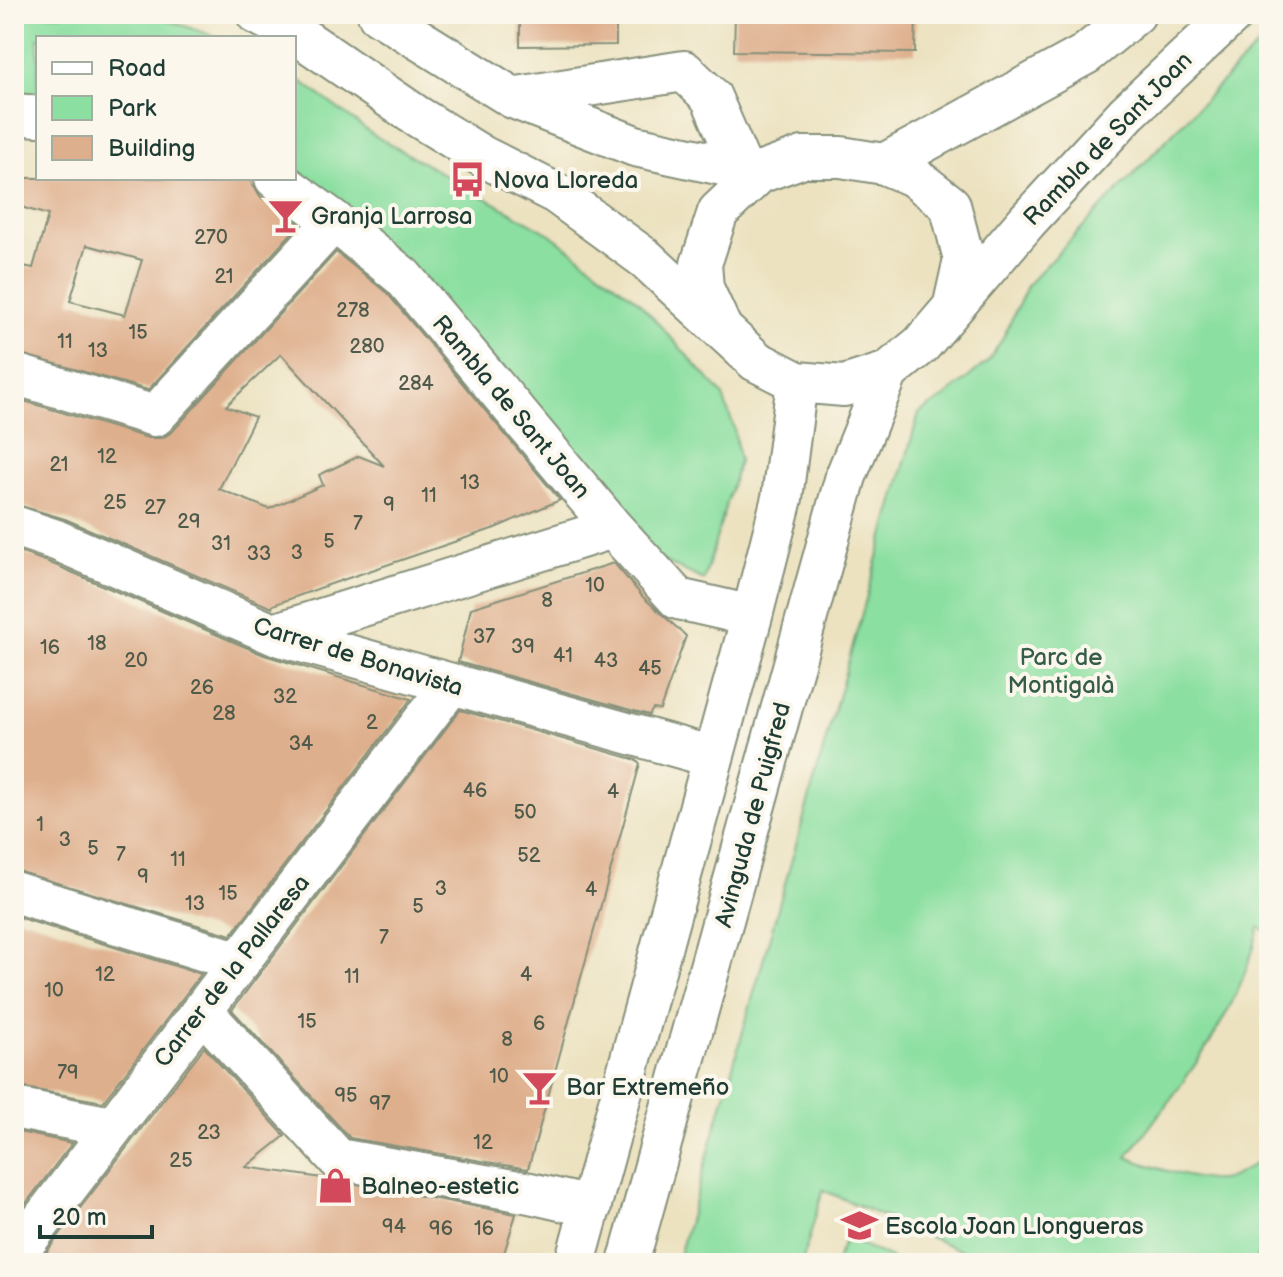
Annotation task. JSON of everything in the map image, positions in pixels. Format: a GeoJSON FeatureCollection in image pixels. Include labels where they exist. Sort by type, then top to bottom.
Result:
{"type":"FeatureCollection","features":[{"type":"Feature","properties":{"kind":"street","name":"Rambla de Sant Joan"},"geometry":{"type":"LineString","coordinates":[[257,14],[298,35],[415,115],[482,156],[557,194],[646,259],[756,361],[797,382],[844,386],[888,372],[921,345],[954,304],[1127,113],[1233,14]]}},
{"type":"Feature","properties":{"kind":"street"},"geometry":{"type":"LineString","coordinates":[[378,14],[513,98],[635,146],[750,171]]}},
{"type":"Feature","properties":{"kind":"street"},"geometry":{"type":"LineString","coordinates":[[884,164],[1086,54],[1135,14]]}},
{"type":"Feature","properties":{"kind":"street"},"geometry":{"type":"LineString","coordinates":[[513,98],[684,71],[711,97],[750,171]]}},
{"type":"Feature","properties":{"kind":"street"},"geometry":{"type":"LineString","coordinates":[[14,114],[36,116]]}},
{"type":"Feature","properties":{"kind":"street","name":"Rambla de Sant Joan"},"geometry":{"type":"LineString","coordinates":[[723,332],[703,288],[701,264],[718,212],[750,171],[803,157],[841,157],[884,164],[913,176],[950,205],[964,259],[954,304]]}},
{"type":"Feature","properties":{"kind":"street","name":"Rambla de Sant Joan"},"geometry":{"type":"LineString","coordinates":[[278,180],[403,277],[613,528],[678,599],[752,616]]}},
{"type":"Feature","properties":{"kind":"street"},"geometry":{"type":"LineString","coordinates":[[14,374],[155,416],[334,221]]}},
{"type":"Feature","properties":{"kind":"street","name":"Avinguda de Puigfred"},"geometry":{"type":"LineString","coordinates":[[628,1263],[846,476],[888,372]]}},
{"type":"Feature","properties":{"kind":"street"},"geometry":{"type":"LineString","coordinates":[[575,1263],[782,498],[797,382]]}},
{"type":"Feature","properties":{"kind":"street","name":"Carrer de Bonavista"},"geometry":{"type":"LineString","coordinates":[[14,526],[56,540],[273,634],[450,686],[713,757]]}},
{"type":"Feature","properties":{"kind":"street"},"geometry":{"type":"LineString","coordinates":[[273,634],[613,528]]}},
{"type":"Feature","properties":{"kind":"street","name":"Carrer de la Pallaresa"},"geometry":{"type":"LineString","coordinates":[[14,1257],[450,686]]}},
{"type":"Feature","properties":{"kind":"street"},"geometry":{"type":"LineString","coordinates":[[14,892],[240,962]]}},
{"type":"Feature","properties":{"kind":"street"},"geometry":{"type":"LineString","coordinates":[[202,1011],[338,1159],[591,1207]]}},
{"type":"Feature","properties":{"kind":"street"},"geometry":{"type":"LineString","coordinates":[[14,1108],[111,1127]]}},
{"type":"Feature","properties":{"kind":"green space"},"geometry":{"type":"Polygon","coordinates":[[[14,14],[150,14],[214,36],[36,36],[36,100],[14,99],[14,14]]]}},
{"type":"Feature","properties":{"kind":"green space","name":"Parc de Montigalà"},"geometry":{"type":"Polygon","coordinates":[[[1269,36],[1269,933],[1259,927],[1250,960],[1222,1021],[1187,1076],[1127,1157],[1186,1176],[1220,1180],[1246,1170],[1269,1153],[1269,1230],[1254,1263],[989,1263],[823,1190],[802,1263],[677,1263],[919,413],[945,397],[988,361],[1003,338],[1028,284],[1269,36]]]}},
{"type":"Feature","properties":{"kind":"green space"},"geometry":{"type":"Polygon","coordinates":[[[296,77],[372,134],[550,234],[637,300],[722,394],[734,427],[739,461],[704,580],[657,558],[296,172],[296,77]]]}},
{"type":"Feature","properties":{"kind":"green space"},"geometry":{"type":"Polygon","coordinates":[[[846,1238],[902,1263],[835,1263],[846,1238]]]}},
{"type":"Feature","properties":{"kind":"building"},"geometry":{"type":"Polygon","coordinates":[[[520,14],[616,14],[616,45],[520,46],[520,14]]]}},
{"type":"Feature","properties":{"kind":"building"},"geometry":{"type":"Polygon","coordinates":[[[735,14],[916,14],[915,53],[734,51],[735,14]]]}},
{"type":"Feature","properties":{"kind":"building"},"geometry":{"type":"Polygon","coordinates":[[[14,178],[249,180],[261,197],[300,224],[148,390],[14,352],[14,264],[33,268],[48,215],[14,205],[14,178]],[[87,245],[70,301],[125,315],[142,260],[87,245]]]}},
{"type":"Feature","properties":{"kind":"building"},"geometry":{"type":"Polygon","coordinates":[[[336,252],[387,293],[560,500],[495,528],[328,585],[272,608],[65,519],[14,504],[14,398],[148,438],[162,438],[172,432],[336,252]],[[281,354],[226,406],[255,417],[219,489],[269,509],[323,485],[319,475],[359,456],[384,466],[281,354]]]}},
{"type":"Feature","properties":{"kind":"building"},"geometry":{"type":"Polygon","coordinates":[[[14,550],[264,655],[411,699],[231,935],[14,870],[14,550]]]}},
{"type":"Feature","properties":{"kind":"building"},"geometry":{"type":"Polygon","coordinates":[[[614,563],[643,597],[686,636],[660,710],[653,709],[649,715],[458,662],[471,608],[614,563]]]}},
{"type":"Feature","properties":{"kind":"building"},"geometry":{"type":"Polygon","coordinates":[[[460,710],[637,760],[640,764],[528,1169],[350,1138],[232,1010],[460,710]]]}},
{"type":"Feature","properties":{"kind":"building"},"geometry":{"type":"Polygon","coordinates":[[[14,916],[201,974],[103,1102],[14,1086],[14,916]]]}},
{"type":"Feature","properties":{"kind":"building"},"geometry":{"type":"Polygon","coordinates":[[[204,1047],[285,1136],[246,1167],[329,1179],[516,1214],[501,1263],[38,1263],[204,1047]]]}},
{"type":"Feature","properties":{"kind":"building"},"geometry":{"type":"Polygon","coordinates":[[[14,1131],[72,1143],[14,1219],[14,1131]]]}},
{"type":"Feature","properties":{"kind":"place","name":"Nova Lloreda"},"geometry":{"type":"Point","coordinates":[467,180]}},
{"type":"Feature","properties":{"kind":"place","name":"Granja Larrosa"},"geometry":{"type":"Point","coordinates":[285,216]}},
{"type":"Feature","properties":{"kind":"place","name":"Bar Extremeño"},"geometry":{"type":"Point","coordinates":[540,1087]}},
{"type":"Feature","properties":{"kind":"place","name":"Balneo-estetic"},"geometry":{"type":"Point","coordinates":[335,1186]}},
{"type":"Feature","properties":{"kind":"place","name":"Escola Joan Llongueras"},"geometry":{"type":"Point","coordinates":[859,1226]}}]}
